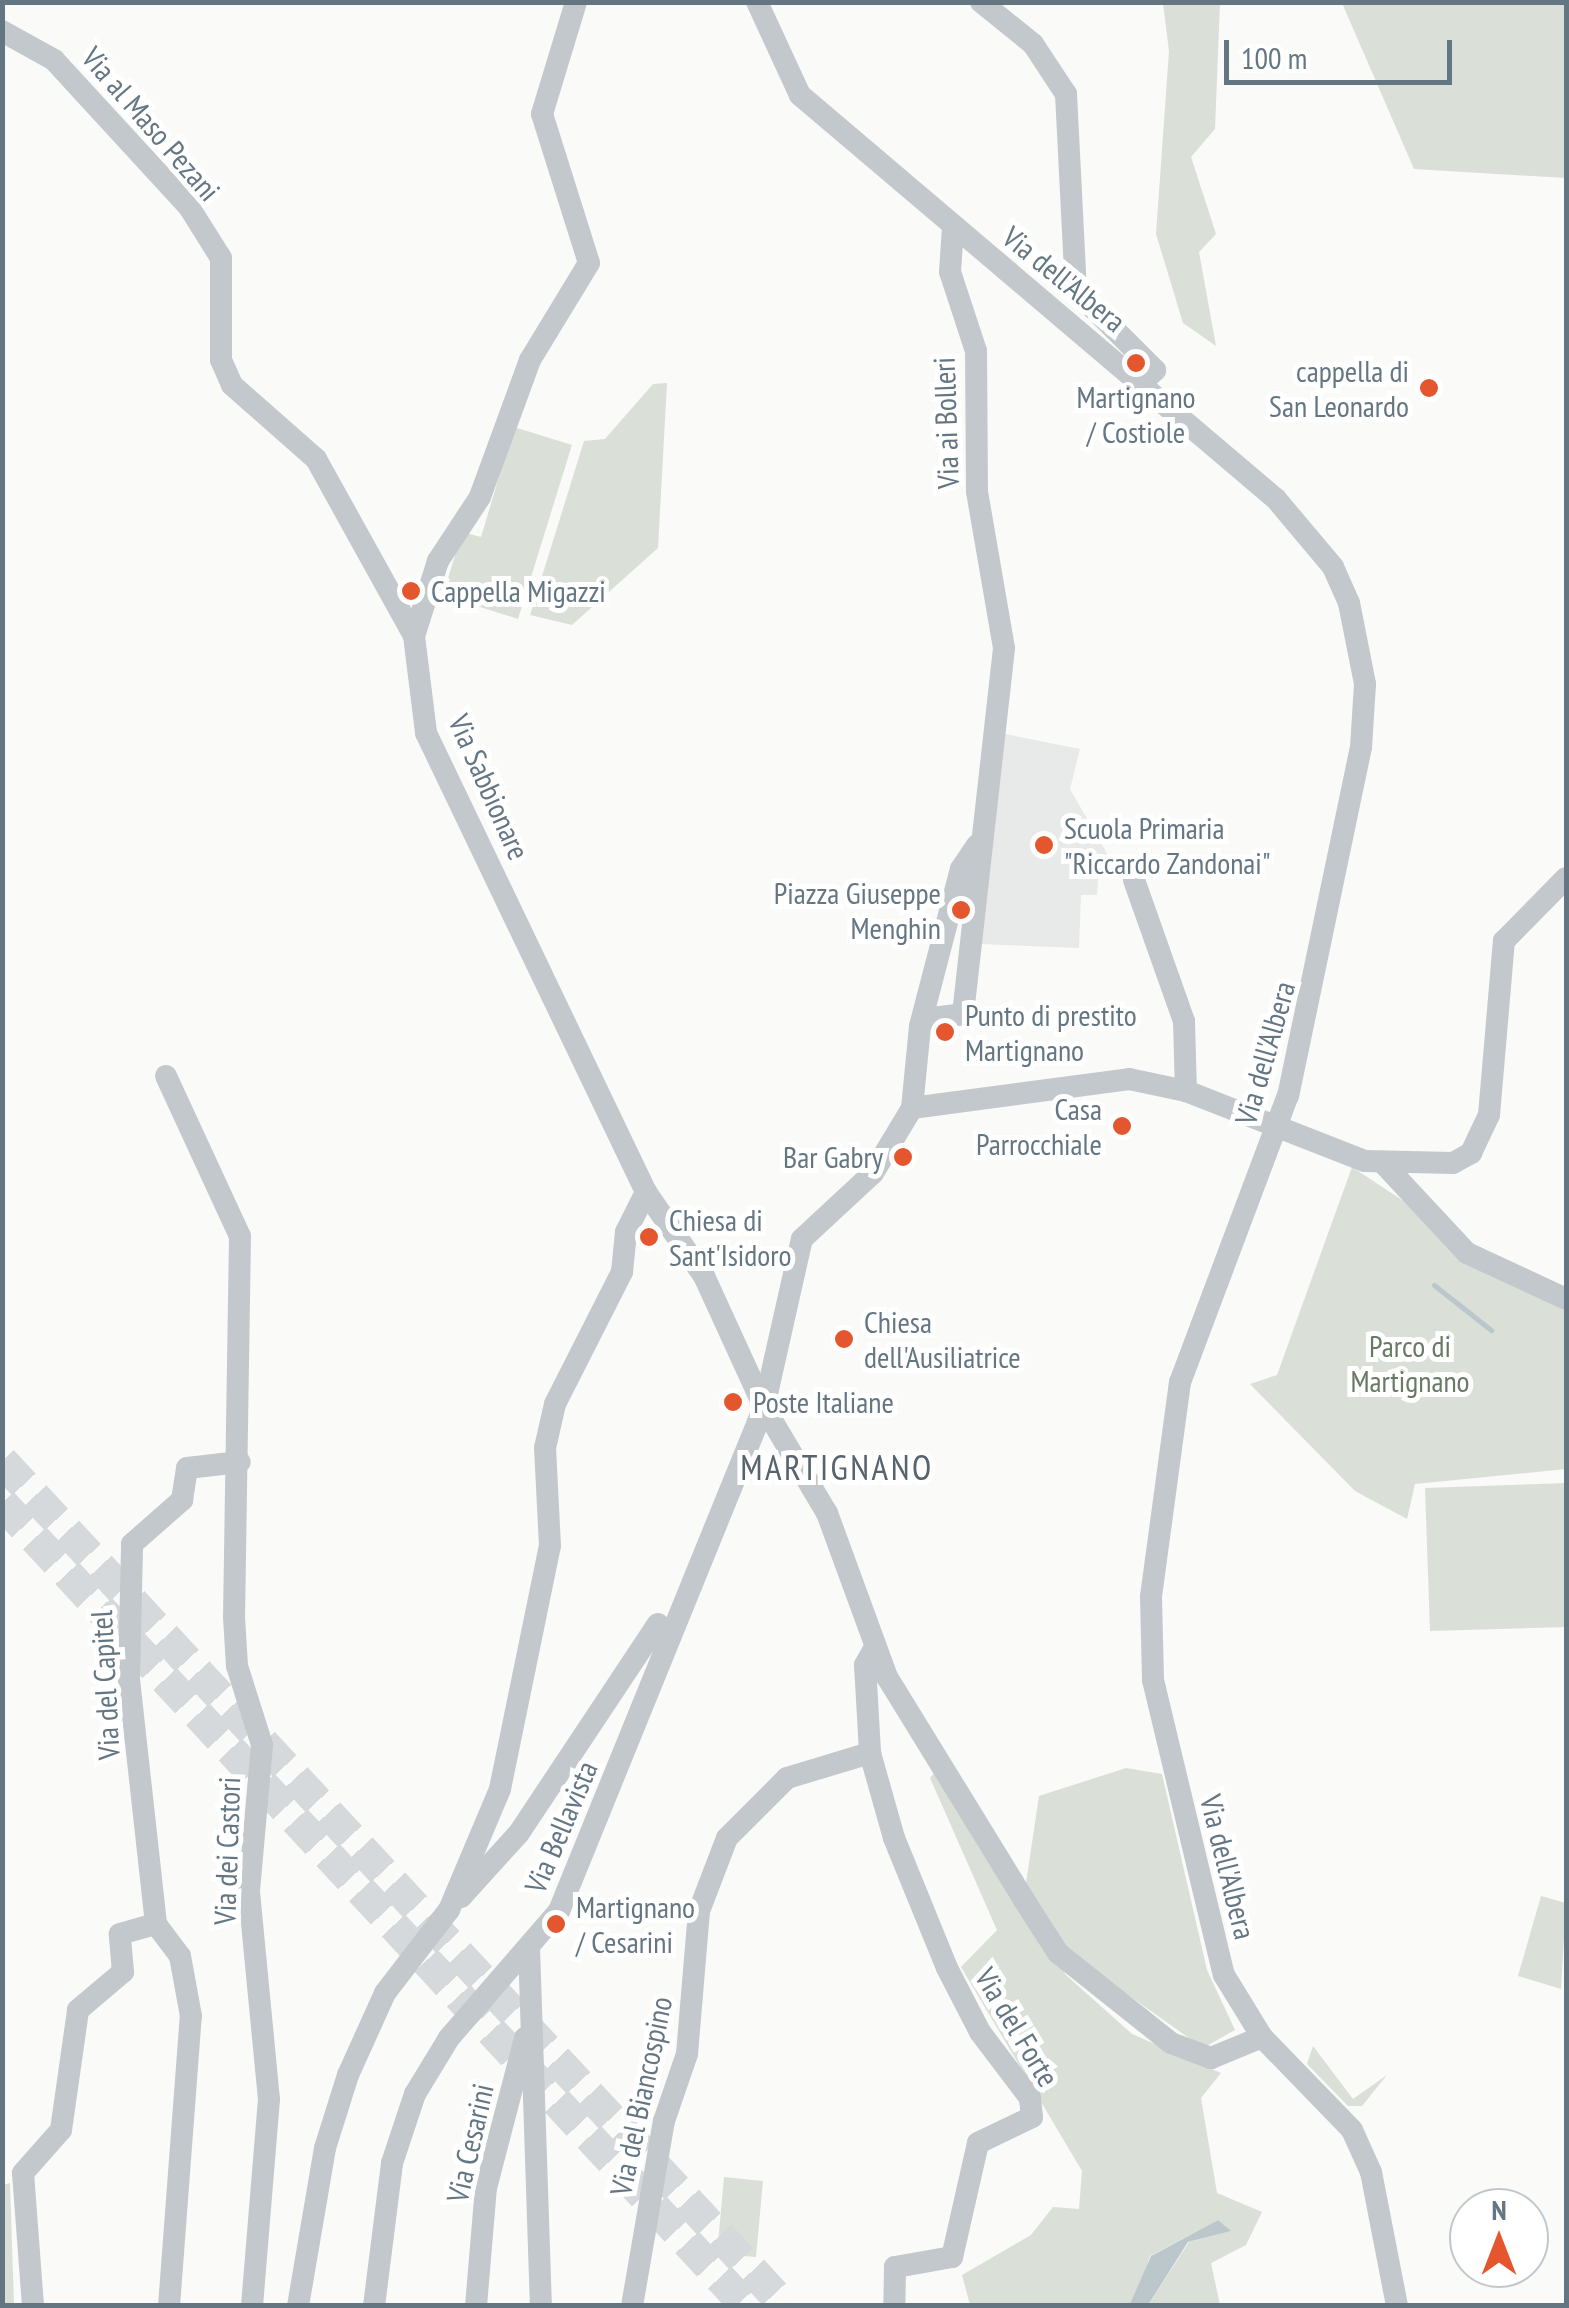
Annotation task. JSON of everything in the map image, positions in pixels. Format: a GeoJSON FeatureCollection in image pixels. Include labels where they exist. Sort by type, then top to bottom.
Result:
{"type":"FeatureCollection","features":[{"type":"Feature","properties":{"kind":"street","name":"Via Sabbionare"},"geometry":{"type":"LineString","coordinates":[[576,2],[542,114],[588,263],[530,360],[480,497],[438,561],[414,636],[426,733],[646,1192],[704,1276],[764,1407]]}},
{"type":"Feature","properties":{"kind":"street"},"geometry":{"type":"LineString","coordinates":[[756,2],[800,96],[953,227]]}},
{"type":"Feature","properties":{"kind":"street"},"geometry":{"type":"LineString","coordinates":[[981,2],[1033,44],[1066,94],[1076,292],[1155,370],[1143,382]]}},
{"type":"Feature","properties":{"kind":"street","name":"Via al Maso Pezani"},"geometry":{"type":"LineString","coordinates":[[2,31],[68,73],[189,208],[220,258],[221,360],[232,385],[316,458],[414,636]]}},
{"type":"Feature","properties":{"kind":"street","name":"Via dell'Albera"},"geometry":{"type":"LineString","coordinates":[[953,227],[1143,382],[1306,530],[1332,567],[1361,652],[1362,747],[1314,1001],[1276,1128],[1180,1382],[1150,1597],[1153,1680],[1224,1975],[1262,2038],[1352,2130],[1371,2172],[1397,2306]]}},
{"type":"Feature","properties":{"kind":"street","name":"Via ai Bolleri"},"geometry":{"type":"LineString","coordinates":[[953,227],[950,272],[976,350],[976,491],[1004,626],[1002,684],[977,845]]}},
{"type":"Feature","properties":{"kind":"street"},"geometry":{"type":"LineString","coordinates":[[924,1019],[963,1014],[977,845]]}},
{"type":"Feature","properties":{"kind":"street"},"geometry":{"type":"LineString","coordinates":[[977,845],[961,869],[924,1019],[912,1108],[1130,1079],[1186,1091],[1276,1128],[1383,1162],[1453,1163],[1471,1153],[1495,1089],[1504,941],[1566,878]]}},
{"type":"Feature","properties":{"kind":"street"},"geometry":{"type":"LineString","coordinates":[[1134,880],[1184,1021],[1186,1091]]}},
{"type":"Feature","properties":{"kind":"street","name":"Via dei Castori"},"geometry":{"type":"LineString","coordinates":[[166,1076],[240,1236],[233,1404],[240,1462],[234,1617],[237,1666],[262,1745],[249,1892],[269,2099],[252,2306]]}},
{"type":"Feature","properties":{"kind":"street","name":"Via Bellavista"},"geometry":{"type":"LineString","coordinates":[[374,2306],[392,2163],[415,2094],[559,1912],[678,1604],[764,1407],[802,1239],[874,1174],[912,1108]]}},
{"type":"Feature","properties":{"kind":"street"},"geometry":{"type":"LineString","coordinates":[[1383,1162],[1467,1253],[1566,1298]]}},
{"type":"Feature","properties":{"kind":"street"},"geometry":{"type":"LineString","coordinates":[[449,1910],[500,1788],[516,1718],[550,1546],[544,1448],[555,1404],[622,1272],[626,1232],[646,1192]]}},
{"type":"Feature","properties":{"kind":"street","name":"Via del Forte"},"geometry":{"type":"LineString","coordinates":[[764,1407],[827,1513],[875,1647],[914,1728],[1058,1954],[1170,2043],[1211,2058],[1262,2038]]}},
{"type":"Feature","properties":{"kind":"street","name":"Via del Capitel"},"geometry":{"type":"LineString","coordinates":[[170,2306],[191,2016],[180,1956],[156,1924],[129,1680],[132,1544],[182,1500],[187,1468],[240,1462]]}},
{"type":"Feature","properties":{"kind":"street"},"geometry":{"type":"LineString","coordinates":[[298,2306],[325,2148],[348,2074],[385,1994],[449,1910],[519,1833],[678,1604]]}},
{"type":"Feature","properties":{"kind":"street","name":"Via del Forte"},"geometry":{"type":"LineString","coordinates":[[875,1647],[865,1665],[870,1753],[947,1968],[1030,2098],[1032,2117],[978,2143],[952,2257],[895,2267],[894,2306]]}},
{"type":"Feature","properties":{"kind":"street","name":"Via del Biancospino"},"geometry":{"type":"LineString","coordinates":[[632,2306],[664,2121],[687,2054],[700,1911],[728,1838],[787,1778],[870,1753]]}},
{"type":"Feature","properties":{"kind":"street"},"geometry":{"type":"LineString","coordinates":[[33,2306],[23,2173],[61,2130],[78,2010],[122,1972],[120,1934],[156,1924]]}},
{"type":"Feature","properties":{"kind":"street","name":"Via Cesarini"},"geometry":{"type":"LineString","coordinates":[[529,1946],[536,1996],[541,2306]]}},
{"type":"Feature","properties":{"kind":"street","name":"Via Cesarini"},"geometry":{"type":"LineString","coordinates":[[476,2306],[486,2188],[536,1996]]}},
{"type":"Feature","properties":{"kind":"shaded area","name":"Scuola Primaria \"Riccardo Zandonai\""},"geometry":{"type":"Polygon","coordinates":[[[1005,734],[1080,749],[1070,789],[1109,857],[1099,863],[1097,895],[1081,895],[1079,948],[978,944],[1005,734]]]}},
{"type":"Feature","properties":{"kind":"shaded area"},"geometry":{"type":"Polygon","coordinates":[[[1218,2220],[1231,2231],[1188,2242],[1148,2305],[1130,2304],[1151,2256],[1218,2220]]]}},
{"type":"Feature","properties":{"kind":"green space"},"geometry":{"type":"Polygon","coordinates":[[[1163,3],[1220,3],[1215,129],[1191,157],[1216,234],[1199,252],[1216,346],[1183,323],[1156,234],[1169,51],[1163,3]]]}},
{"type":"Feature","properties":{"kind":"green space"},"geometry":{"type":"Polygon","coordinates":[[[1342,3],[1566,5],[1566,178],[1414,169],[1342,3]]]}},
{"type":"Feature","properties":{"kind":"green space"},"geometry":{"type":"Polygon","coordinates":[[[667,383],[658,548],[572,625],[530,615],[584,441],[605,439],[653,384],[667,383]]]}},
{"type":"Feature","properties":{"kind":"green space"},"geometry":{"type":"Polygon","coordinates":[[[514,427],[572,445],[518,619],[443,595],[462,532],[481,537],[514,427]]]}},
{"type":"Feature","properties":{"kind":"green space","name":"Parco di Martignano"},"geometry":{"type":"Polygon","coordinates":[[[1352,1167],[1566,1308],[1566,1469],[1415,1484],[1407,1519],[1355,1491],[1250,1384],[1277,1375],[1352,1167]]]}},
{"type":"Feature","properties":{"kind":"green space"},"geometry":{"type":"Polygon","coordinates":[[[1566,1483],[1566,1627],[1430,1631],[1425,1488],[1566,1483]]]}},
{"type":"Feature","properties":{"kind":"green space"},"geometry":{"type":"Polygon","coordinates":[[[1126,1768],[1162,1774],[1207,1970],[1235,2030],[1203,2048],[1069,1953],[1026,1883],[1039,1796],[1126,1768]]]}},
{"type":"Feature","properties":{"kind":"green space"},"geometry":{"type":"Polygon","coordinates":[[[935,1772],[1066,1975],[1132,2034],[1221,2073],[1201,2098],[1217,2193],[1262,2212],[1246,2245],[1211,2263],[1220,2305],[1148,2305],[1189,2242],[1230,2231],[1218,2220],[1150,2256],[1135,2305],[970,2305],[962,2275],[1031,2235],[1053,2207],[1079,2209],[1082,2171],[961,1967],[997,1930],[930,1778],[935,1772]]]}},
{"type":"Feature","properties":{"kind":"green space"},"geometry":{"type":"Polygon","coordinates":[[[1541,1896],[1566,1903],[1561,1989],[1518,1976],[1541,1896]]]}},
{"type":"Feature","properties":{"kind":"green space"},"geometry":{"type":"Polygon","coordinates":[[[1313,2046],[1353,2099],[1387,2075],[1362,2106],[1348,2106],[1307,2064],[1313,2046]]]}},
{"type":"Feature","properties":{"kind":"green space"},"geometry":{"type":"Polygon","coordinates":[[[724,2177],[763,2181],[756,2257],[717,2254],[724,2177]]]}},
{"type":"Feature","properties":{"kind":"green space"},"geometry":{"type":"Polygon","coordinates":[[[10,2183],[14,2305],[3,2305],[3,2185],[10,2183]]]}},
{"type":"Feature","properties":{"kind":"waterway"},"geometry":{"type":"LineString","coordinates":[[1434,1285],[1491,1330]]}},
{"type":"Feature","properties":{"kind":"tunnel"},"geometry":{"type":"LineString","coordinates":[[2,1461],[785,2306]]}},
{"type":"Feature","properties":{"kind":"tunnel"},"geometry":{"type":"LineString","coordinates":[[2,1503],[746,2306]]}},
{"type":"Feature","properties":{"kind":"place","name":"Martignano / Costiole"},"geometry":{"type":"Point","coordinates":[1136,363]}},
{"type":"Feature","properties":{"kind":"place","name":"cappella di San Leonardo"},"geometry":{"type":"Point","coordinates":[1429,388]}},
{"type":"Feature","properties":{"kind":"place","name":"Cappella Migazzi"},"geometry":{"type":"Point","coordinates":[411,591]}},
{"type":"Feature","properties":{"kind":"place","name":"Scuola Primaria \"Riccardo Zandonai\""},"geometry":{"type":"Point","coordinates":[1044,845]}},
{"type":"Feature","properties":{"kind":"place","name":"Piazza Giuseppe Menghin"},"geometry":{"type":"Point","coordinates":[961,910]}},
{"type":"Feature","properties":{"kind":"place","name":"Punto di prestito Martignano"},"geometry":{"type":"Point","coordinates":[945,1032]}},
{"type":"Feature","properties":{"kind":"place","name":"Casa Parrocchiale"},"geometry":{"type":"Point","coordinates":[1122,1126]}},
{"type":"Feature","properties":{"kind":"place","name":"Bar Gabry"},"geometry":{"type":"Point","coordinates":[903,1157]}},
{"type":"Feature","properties":{"kind":"place","name":"Chiesa di Sant'Isidoro"},"geometry":{"type":"Point","coordinates":[649,1237]}},
{"type":"Feature","properties":{"kind":"place","name":"Chiesa dell'Ausiliatrice"},"geometry":{"type":"Point","coordinates":[844,1339]}},
{"type":"Feature","properties":{"kind":"place","name":"Poste Italiane"},"geometry":{"type":"Point","coordinates":[733,1402]}},
{"type":"Feature","properties":{"kind":"place","name":"Martignano / Cesarini"},"geometry":{"type":"Point","coordinates":[556,1924]}},
{"type":"Feature","properties":{"kind":"district","name":"MARTIGNANO"},"geometry":{"type":"Point","coordinates":[837,1467]}}]}
